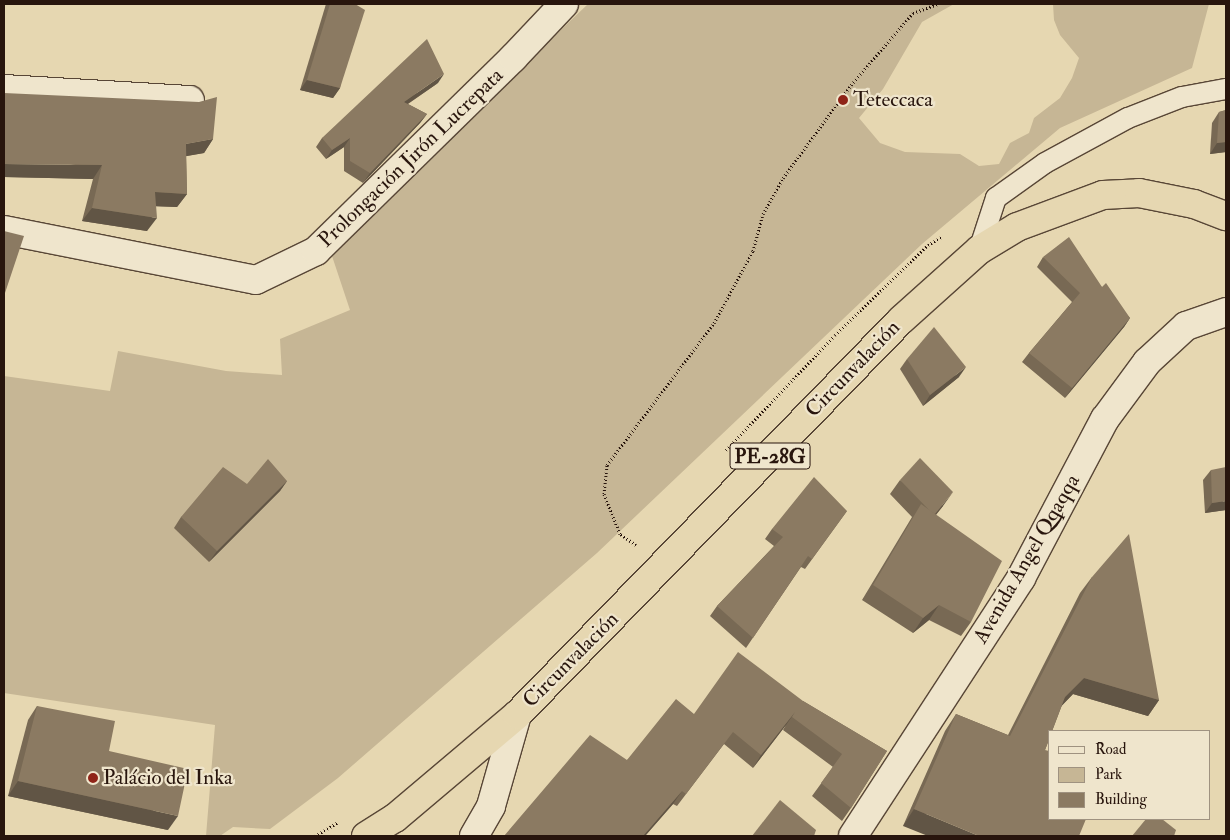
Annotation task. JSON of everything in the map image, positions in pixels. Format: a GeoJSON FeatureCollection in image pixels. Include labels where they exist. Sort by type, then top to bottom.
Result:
{"type":"FeatureCollection","features":[{"type":"Feature","properties":{"kind":"highway","name":"Circunvalación"},"geometry":{"type":"LineString","coordinates":[[366,836],[395,818],[517,715],[901,320],[978,250],[1017,227],[1103,195],[1139,193],[1194,204],[1226,216]]}},
{"type":"Feature","properties":{"kind":"street","name":"Prolongación Jirón Lucrepata"},"geometry":{"type":"LineString","coordinates":[[4,230],[38,234],[256,280],[316,251],[513,58],[564,4]]}},
{"type":"Feature","properties":{"kind":"street"},"geometry":{"type":"LineString","coordinates":[[4,89],[190,100]]}},
{"type":"Feature","properties":{"kind":"street","name":"Avenida Angel Qqaqqa"},"geometry":{"type":"LineString","coordinates":[[853,836],[905,761],[923,727],[1021,578],[1105,419],[1147,362],[1186,326],[1226,312]]}},
{"type":"Feature","properties":{"kind":"street"},"geometry":{"type":"LineString","coordinates":[[474,836],[490,806],[517,715]]}},
{"type":"Feature","properties":{"kind":"lane"},"geometry":{"type":"LineString","coordinates":[[978,250],[996,198],[1045,163],[1128,118],[1182,97],[1226,89]]}},
{"type":"Feature","properties":{"kind":"path"},"geometry":{"type":"LineString","coordinates":[[636,545],[620,534],[604,494],[607,465],[714,323],[753,251],[763,214],[783,178],[851,85],[913,13],[938,4]]}},
{"type":"Feature","properties":{"kind":"green space"},"geometry":{"type":"Polygon","coordinates":[[[588,4],[954,4],[922,22],[883,89],[859,118],[880,143],[905,152],[960,154],[979,166],[999,164],[1010,143],[1029,133],[1034,118],[1060,98],[1072,78],[1079,58],[1060,35],[1054,20],[1053,4],[1209,4],[1192,68],[1060,128],[922,244],[597,553],[338,778],[270,829],[233,827],[220,836],[206,836],[215,725],[4,693],[4,376],[110,391],[118,351],[226,371],[282,375],[280,339],[350,310],[330,250],[588,4]]]}},
{"type":"Feature","properties":{"kind":"building"},"geometry":{"type":"Polygon","coordinates":[[[330,4],[355,4],[365,10],[340,88],[307,80],[330,4]]]}},
{"type":"Feature","properties":{"kind":"building"},"geometry":{"type":"Polygon","coordinates":[[[427,39],[444,74],[404,102],[427,114],[370,173],[350,161],[350,138],[332,150],[322,138],[427,39]]]}},
{"type":"Feature","properties":{"kind":"building"},"geometry":{"type":"Polygon","coordinates":[[[4,93],[199,102],[217,97],[213,139],[186,144],[187,194],[155,192],[157,218],[92,208],[102,165],[4,164],[4,93]]]}},
{"type":"Feature","properties":{"kind":"building"},"geometry":{"type":"Polygon","coordinates":[[[1226,110],[1226,142],[1217,143],[1219,112],[1226,110]]]}},
{"type":"Feature","properties":{"kind":"building"},"geometry":{"type":"Polygon","coordinates":[[[4,231],[24,236],[4,296],[4,231]]]}},
{"type":"Feature","properties":{"kind":"building"},"geometry":{"type":"Polygon","coordinates":[[[1069,237],[1102,287],[1106,283],[1130,318],[1072,388],[1029,353],[1080,293],[1043,257],[1069,237]]]}},
{"type":"Feature","properties":{"kind":"building"},"geometry":{"type":"Polygon","coordinates":[[[934,327],[966,367],[930,395],[907,359],[934,327]]]}},
{"type":"Feature","properties":{"kind":"building"},"geometry":{"type":"Polygon","coordinates":[[[920,458],[953,492],[935,514],[900,480],[920,458]]]}},
{"type":"Feature","properties":{"kind":"building"},"geometry":{"type":"Polygon","coordinates":[[[268,459],[287,481],[217,551],[181,517],[223,467],[247,484],[268,459]]]}},
{"type":"Feature","properties":{"kind":"building"},"geometry":{"type":"Polygon","coordinates":[[[1226,467],[1226,501],[1212,503],[1211,470],[1226,467]]]}},
{"type":"Feature","properties":{"kind":"building"},"geometry":{"type":"Polygon","coordinates":[[[814,477],[847,511],[812,559],[808,556],[753,638],[717,606],[783,537],[772,529],[814,477]]]}},
{"type":"Feature","properties":{"kind":"building"},"geometry":{"type":"Polygon","coordinates":[[[921,504],[1002,561],[971,622],[939,605],[923,618],[873,585],[921,504]]]}},
{"type":"Feature","properties":{"kind":"building"},"geometry":{"type":"Polygon","coordinates":[[[1129,534],[1159,700],[1084,678],[1065,697],[1052,730],[1048,730],[1048,742],[1045,750],[1048,751],[1048,820],[1086,820],[1079,836],[979,836],[914,809],[956,714],[1010,736],[1092,577],[1129,534]]]}},
{"type":"Feature","properties":{"kind":"building"},"geometry":{"type":"Polygon","coordinates":[[[738,652],[803,701],[887,751],[851,808],[821,783],[842,754],[792,717],[795,712],[761,755],[733,732],[686,794],[682,791],[643,836],[504,836],[590,735],[627,760],[676,699],[694,714],[738,652]]]}},
{"type":"Feature","properties":{"kind":"building"},"geometry":{"type":"Polygon","coordinates":[[[37,706],[115,721],[109,751],[188,769],[178,816],[18,781],[37,706]]]}},
{"type":"Feature","properties":{"kind":"building"},"geometry":{"type":"Polygon","coordinates":[[[780,800],[816,830],[814,836],[752,836],[780,800]]]}},
{"type":"Feature","properties":{"kind":"building"},"geometry":{"type":"Polygon","coordinates":[[[1145,820],[1163,820],[1176,830],[1174,836],[1132,836],[1145,820]]]}},
{"type":"Feature","properties":{"kind":"place","name":"Teteccaca"},"geometry":{"type":"Point","coordinates":[843,100]}},
{"type":"Feature","properties":{"kind":"place","name":"Palácio del Inka"},"geometry":{"type":"Point","coordinates":[93,778]}}]}
